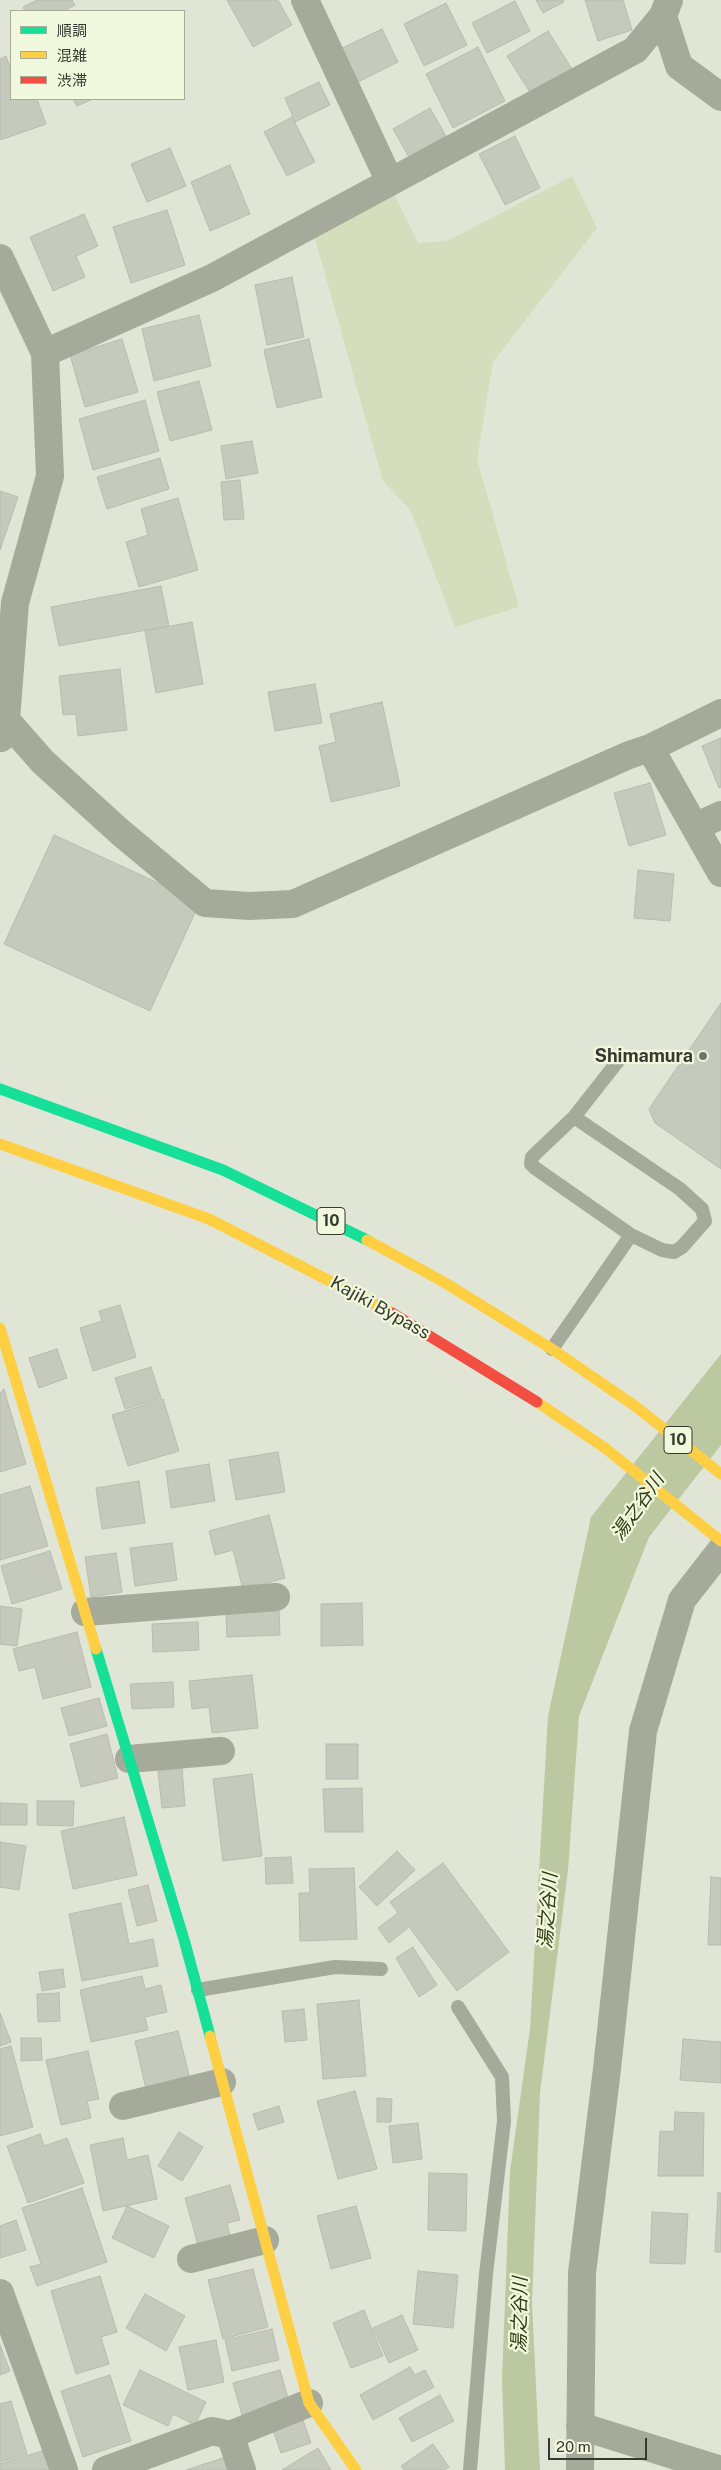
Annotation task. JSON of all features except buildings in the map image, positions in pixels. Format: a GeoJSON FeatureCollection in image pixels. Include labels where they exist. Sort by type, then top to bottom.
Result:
{"type":"FeatureCollection","features":[{"type":"Feature","properties":{"kind":"main road","name":"10"},"geometry":{"type":"LineString","coordinates":[[0,1089],[223,1170],[334,1222],[442,1281],[552,1349],[635,1406],[721,1474]]}},
{"type":"Feature","properties":{"kind":"main road","name":"Kajiki Bypass"},"geometry":{"type":"LineString","coordinates":[[0,1144],[209,1219],[371,1300],[510,1384],[605,1448],[721,1541]]}},
{"type":"Feature","properties":{"kind":"main road"},"geometry":{"type":"LineString","coordinates":[[0,1332],[198,1990],[309,2403],[356,2470]]}},
{"type":"Feature","properties":{"kind":"street"},"geometry":{"type":"LineString","coordinates":[[305,0],[390,182]]}},
{"type":"Feature","properties":{"kind":"street"},"geometry":{"type":"LineString","coordinates":[[45,353],[212,278],[634,50],[666,8]]}},
{"type":"Feature","properties":{"kind":"street"},"geometry":{"type":"LineString","coordinates":[[666,8],[679,66],[721,97]]}},
{"type":"Feature","properties":{"kind":"street"},"geometry":{"type":"LineString","coordinates":[[0,258],[45,353],[50,476],[15,603],[3,730],[43,762],[99,813],[205,903],[249,906],[293,904],[620,759],[650,748],[721,713]]}},
{"type":"Feature","properties":{"kind":"street"},"geometry":{"type":"LineString","coordinates":[[650,748],[721,873]]}},
{"type":"Feature","properties":{"kind":"street"},"geometry":{"type":"LineString","coordinates":[[694,827],[721,815]]}},
{"type":"Feature","properties":{"kind":"street"},"geometry":{"type":"LineString","coordinates":[[580,2470],[582,2272],[607,2069],[643,1731],[682,1600],[721,1550]]}},
{"type":"Feature","properties":{"kind":"street"},"geometry":{"type":"LineString","coordinates":[[85,1612],[276,1597]]}},
{"type":"Feature","properties":{"kind":"street"},"geometry":{"type":"LineString","coordinates":[[129,1759],[222,1751]]}},
{"type":"Feature","properties":{"kind":"street"},"geometry":{"type":"LineString","coordinates":[[123,2106],[222,2082]]}},
{"type":"Feature","properties":{"kind":"street"},"geometry":{"type":"LineString","coordinates":[[191,2259],[265,2240]]}},
{"type":"Feature","properties":{"kind":"street"},"geometry":{"type":"LineString","coordinates":[[0,2293],[64,2470]]}},
{"type":"Feature","properties":{"kind":"street"},"geometry":{"type":"LineString","coordinates":[[106,2470],[212,2431],[230,2435],[309,2403]]}},
{"type":"Feature","properties":{"kind":"street"},"geometry":{"type":"LineString","coordinates":[[580,2426],[721,2470]]}},
{"type":"Feature","properties":{"kind":"street"},"geometry":{"type":"LineString","coordinates":[[230,2435],[242,2470]]}},
{"type":"Feature","properties":{"kind":"lane"},"geometry":{"type":"LineString","coordinates":[[574,1117],[680,1189],[702,1209],[705,1221],[682,1247],[674,1252],[662,1250],[631,1235],[531,1164],[532,1158],[574,1117],[618,1061]]}},
{"type":"Feature","properties":{"kind":"lane"},"geometry":{"type":"LineString","coordinates":[[552,1349],[631,1235]]}},
{"type":"Feature","properties":{"kind":"lane"},"geometry":{"type":"LineString","coordinates":[[198,1990],[336,1967],[381,1969]]}},
{"type":"Feature","properties":{"kind":"lane"},"geometry":{"type":"LineString","coordinates":[[458,2007],[502,2077],[504,2121],[486,2274],[470,2470]]}},
{"type":"Feature","properties":{"kind":"shaded area"},"geometry":{"type":"Polygon","coordinates":[[[572,176],[597,228],[493,362],[477,459],[519,607],[455,627],[411,511],[383,481],[314,235],[393,192],[418,243],[447,241],[572,176]]]}},
{"type":"Feature","properties":{"kind":"water","name":"湯之谷川"},"geometry":{"type":"Polygon","coordinates":[[[721,1354],[721,1445],[649,1537],[579,1716],[568,1870],[540,2093],[532,2302],[540,2470],[505,2470],[502,2379],[510,2171],[530,2029],[548,1716],[591,1517],[721,1354]]]}},
{"type":"Feature","properties":{"kind":"traffic: fast"},"geometry":{"type":"LineString","coordinates":[[0,1089],[223,1170],[367,1240]]}},
{"type":"Feature","properties":{"kind":"traffic: fast"},"geometry":{"type":"LineString","coordinates":[[96,1649],[185,1943],[210,2036]]}},
{"type":"Feature","properties":{"kind":"traffic: slow"},"geometry":{"type":"LineString","coordinates":[[0,1144],[209,1219],[392,1313]]}},
{"type":"Feature","properties":{"kind":"traffic: slow"},"geometry":{"type":"LineString","coordinates":[[367,1240],[442,1281],[552,1349],[635,1406],[721,1474]]}},
{"type":"Feature","properties":{"kind":"traffic: slow"},"geometry":{"type":"LineString","coordinates":[[0,1328],[96,1649]]}},
{"type":"Feature","properties":{"kind":"traffic: slow"},"geometry":{"type":"LineString","coordinates":[[537,1402],[605,1448],[721,1541]]}},
{"type":"Feature","properties":{"kind":"traffic: slow"},"geometry":{"type":"LineString","coordinates":[[210,2036],[309,2403],[356,2470]]}},
{"type":"Feature","properties":{"kind":"traffic: jam"},"geometry":{"type":"LineString","coordinates":[[392,1313],[537,1402]]}},
{"type":"Feature","properties":{"kind":"place","name":"Shimamura"},"geometry":{"type":"Point","coordinates":[703,1056]}}]}
